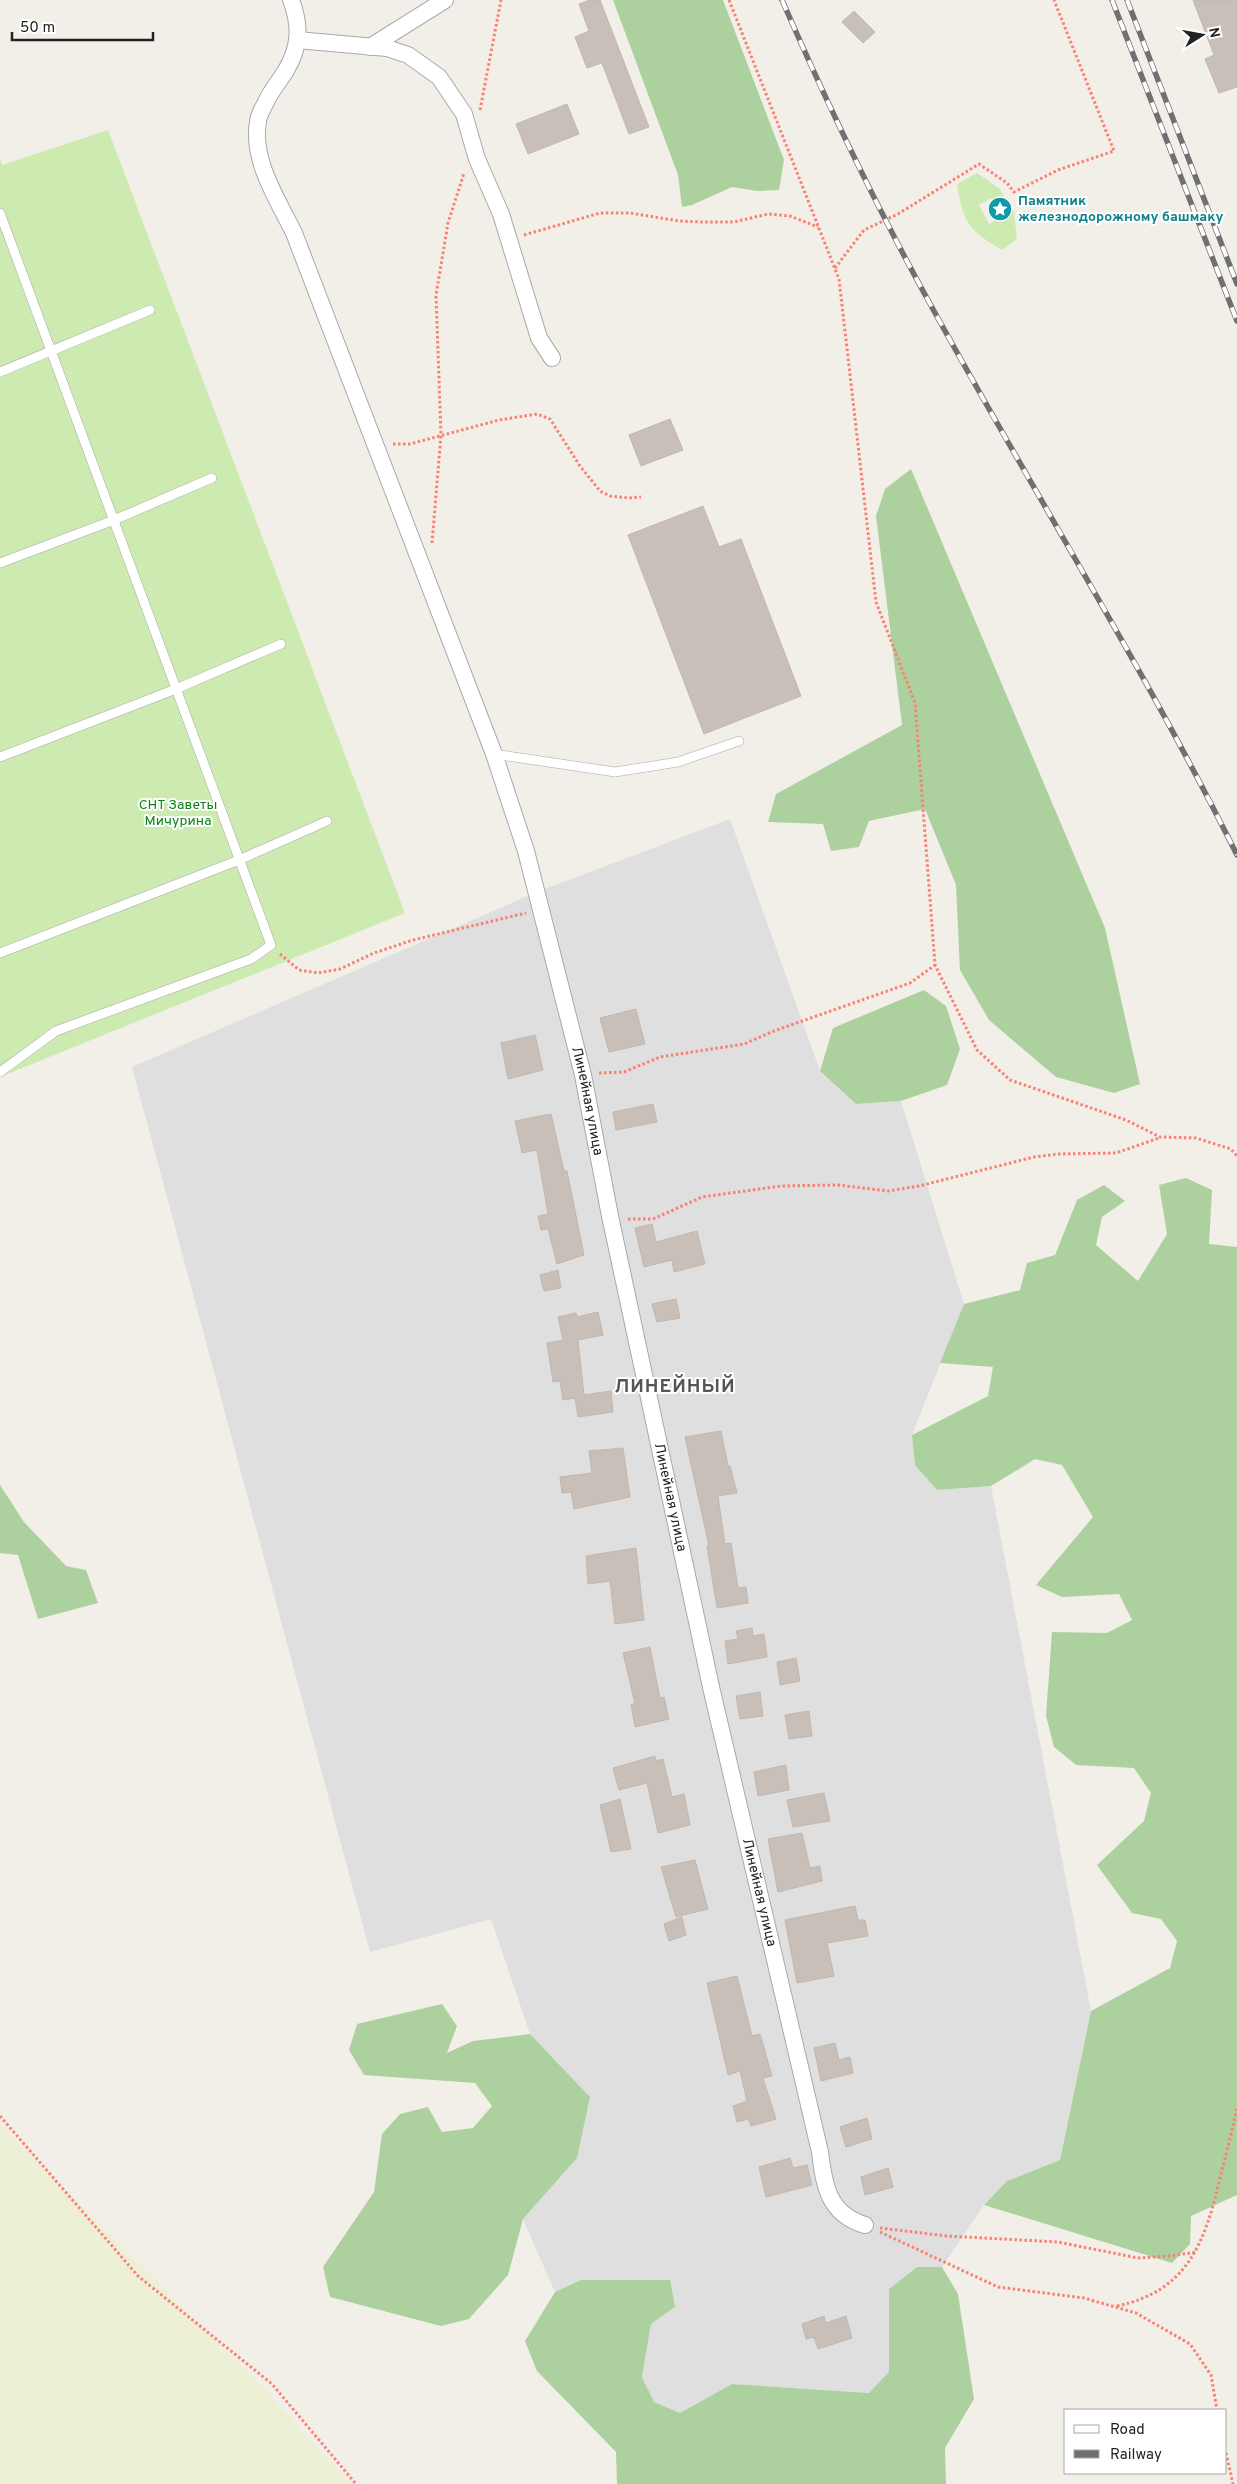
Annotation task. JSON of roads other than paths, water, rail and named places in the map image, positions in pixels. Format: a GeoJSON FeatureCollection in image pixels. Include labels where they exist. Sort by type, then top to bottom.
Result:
{"type":"FeatureCollection","features":[{"type":"Feature","properties":{"kind":"street","name":"Линейная улица"},"geometry":{"type":"LineString","coordinates":[[291,0],[298,19],[296,53],[285,73],[269,94],[258,122],[258,144],[263,168],[294,233],[375,442],[494,754],[526,851],[583,1075],[610,1216],[711,1687],[820,2152],[824,2183],[833,2203],[850,2220],[865,2224]]}},
{"type":"Feature","properties":{"kind":"street"},"geometry":{"type":"LineString","coordinates":[[370,47],[445,0]]}},
{"type":"Feature","properties":{"kind":"street"},"geometry":{"type":"LineString","coordinates":[[297,40],[387,48],[408,55],[439,77],[464,114],[474,147],[509,239],[539,338],[552,358]]}},
{"type":"Feature","properties":{"kind":"lane"},"geometry":{"type":"LineString","coordinates":[[0,213],[271,945],[251,959],[56,1031],[0,1072]]}},
{"type":"Feature","properties":{"kind":"lane"},"geometry":{"type":"LineString","coordinates":[[0,372],[150,310]]}},
{"type":"Feature","properties":{"kind":"lane"},"geometry":{"type":"LineString","coordinates":[[0,563],[114,520],[212,478]]}},
{"type":"Feature","properties":{"kind":"lane"},"geometry":{"type":"LineString","coordinates":[[0,757],[176,689],[281,644]]}},
{"type":"Feature","properties":{"kind":"lane"},"geometry":{"type":"LineString","coordinates":[[494,754],[614,772],[678,762],[739,741]]}},
{"type":"Feature","properties":{"kind":"lane"},"geometry":{"type":"LineString","coordinates":[[0,953],[239,860],[327,821]]}},
{"type":"Feature","properties":{"kind":"railway"},"geometry":{"type":"LineString","coordinates":[[782,0],[854,157],[913,273],[1127,649],[1237,855]]}},
{"type":"Feature","properties":{"kind":"railway"},"geometry":{"type":"LineString","coordinates":[[1112,0],[1237,321]]}},
{"type":"Feature","properties":{"kind":"railway"},"geometry":{"type":"LineString","coordinates":[[1127,0],[1237,284]]}},
{"type":"Feature","properties":{"kind":"place","name":"Памятник железнодорожному башмаку"},"geometry":{"type":"Point","coordinates":[1000,209]}},
{"type":"Feature","properties":{"kind":"district","name":"ЛИНЕЙНЫЙ"},"geometry":{"type":"Point","coordinates":[675,1387]}},
{"type":"Feature","properties":{"kind":"park label","name":"СНТ Заветы Мичурина"},"geometry":{"type":"Point","coordinates":[178,814]}}]}
